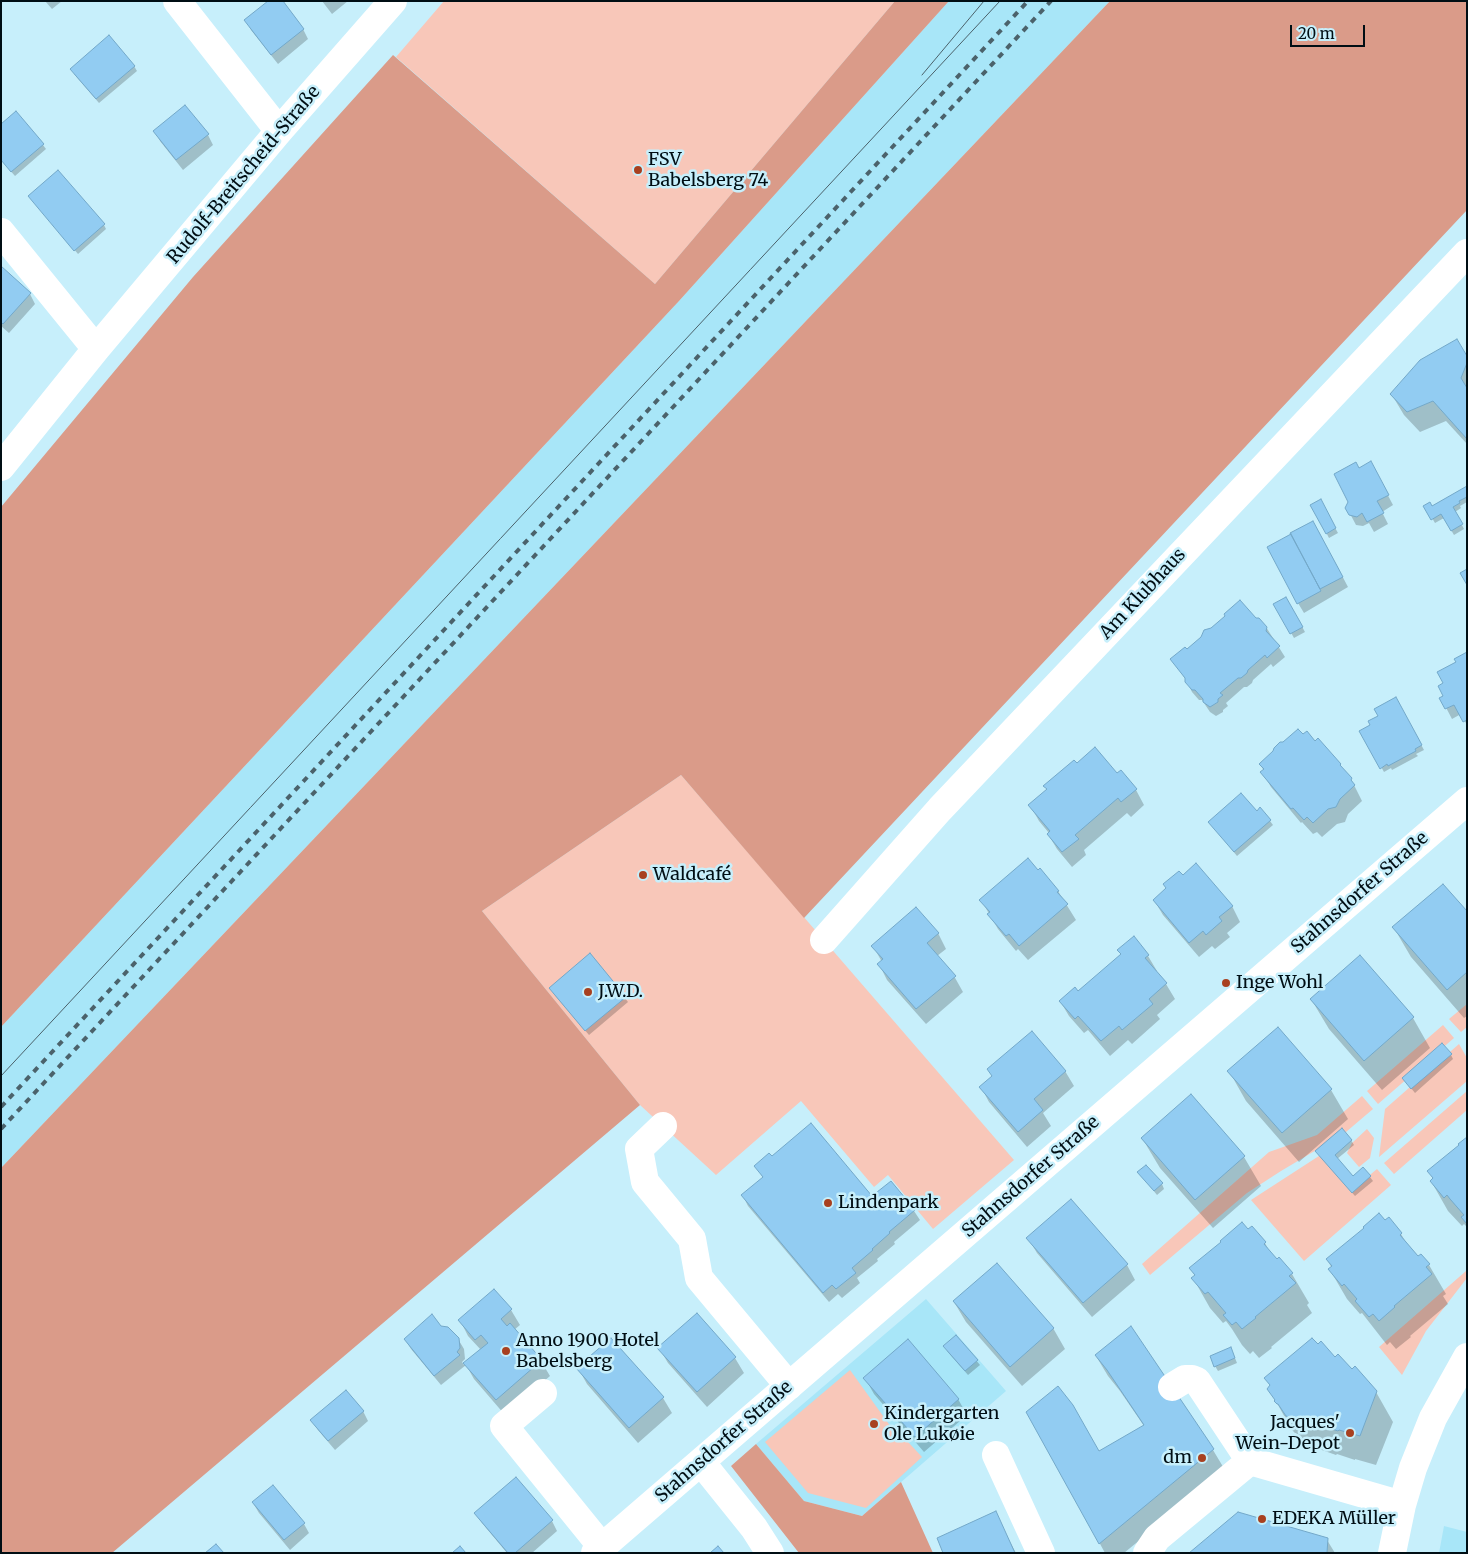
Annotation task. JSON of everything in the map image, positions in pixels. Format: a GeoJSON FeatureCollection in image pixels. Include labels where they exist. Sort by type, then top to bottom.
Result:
{"type":"FeatureCollection","features":[{"type":"Feature","properties":{"kind":"street"},"geometry":{"type":"LineString","coordinates":[[177,1],[279,131]]}},
{"type":"Feature","properties":{"kind":"street","name":"Rudolf-Breitscheid-Straße"},"geometry":{"type":"LineString","coordinates":[[2,465],[279,131],[393,1]]}},
{"type":"Feature","properties":{"kind":"street"},"geometry":{"type":"LineString","coordinates":[[1,232],[96,350]]}},
{"type":"Feature","properties":{"kind":"street","name":"Am Klubhaus"},"geometry":{"type":"LineString","coordinates":[[824,940],[940,809],[1467,252]]}},
{"type":"Feature","properties":{"kind":"street","name":"Stahnsdorfer Straße"},"geometry":{"type":"LineString","coordinates":[[599,1550],[1467,801]]}},
{"type":"Feature","properties":{"kind":"street"},"geometry":{"type":"LineString","coordinates":[[664,1126],[639,1149],[645,1182],[692,1239],[699,1278],[789,1386]]}},
{"type":"Feature","properties":{"kind":"street"},"geometry":{"type":"LineString","coordinates":[[1392,1553],[1402,1505],[1413,1468],[1433,1418],[1467,1357]]}},
{"type":"Feature","properties":{"kind":"street"},"geometry":{"type":"LineString","coordinates":[[1172,1387],[1185,1379],[1197,1381],[1250,1461],[1402,1505]]}},
{"type":"Feature","properties":{"kind":"street"},"geometry":{"type":"LineString","coordinates":[[543,1393],[504,1426],[599,1550]]}},
{"type":"Feature","properties":{"kind":"street"},"geometry":{"type":"LineString","coordinates":[[996,1455],[1041,1553]]}},
{"type":"Feature","properties":{"kind":"street"},"geometry":{"type":"LineString","coordinates":[[1147,1553],[1157,1538],[1250,1461]]}},
{"type":"Feature","properties":{"kind":"street"},"geometry":{"type":"LineString","coordinates":[[702,1462],[754,1528],[770,1553]]}},
{"type":"Feature","properties":{"kind":"shaded area","name":"FSV Babelsberg 74"},"geometry":{"type":"Polygon","coordinates":[[[444,1],[895,1],[655,284],[396,57],[444,1]]]}},
{"type":"Feature","properties":{"kind":"shaded area"},"geometry":{"type":"Polygon","coordinates":[[[895,1],[949,1],[679,301],[1,1027],[1,507],[193,277],[393,55],[655,284],[895,1]]]}},
{"type":"Feature","properties":{"kind":"shaded area"},"geometry":{"type":"Polygon","coordinates":[[[949,1],[1110,1],[1,1168],[1,1027],[679,301],[949,1]]]}},
{"type":"Feature","properties":{"kind":"shaded area"},"geometry":{"type":"Polygon","coordinates":[[[1110,1],[1467,1],[1467,210],[804,918],[681,775],[482,911],[640,1105],[112,1553],[1,1553],[1,1168],[1110,1]]]}},
{"type":"Feature","properties":{"kind":"shaded area"},"geometry":{"type":"Polygon","coordinates":[[[681,775],[1014,1160],[933,1229],[888,1175],[874,1187],[801,1101],[716,1175],[640,1105],[482,911],[681,775]]]}},
{"type":"Feature","properties":{"kind":"shaded area"},"geometry":{"type":"Polygon","coordinates":[[[1467,1004],[1467,1027],[1461,1032],[1449,1019],[1467,1004]]]}},
{"type":"Feature","properties":{"kind":"shaded area"},"geometry":{"type":"Polygon","coordinates":[[[1443,1025],[1454,1038],[1378,1104],[1367,1091],[1443,1025]]]}},
{"type":"Feature","properties":{"kind":"shaded area"},"geometry":{"type":"Polygon","coordinates":[[[1459,1044],[1467,1058],[1467,1081],[1379,1157],[1385,1109],[1459,1044]]]}},
{"type":"Feature","properties":{"kind":"shaded area"},"geometry":{"type":"Polygon","coordinates":[[[1467,1091],[1467,1110],[1394,1174],[1384,1163],[1467,1091]]]}},
{"type":"Feature","properties":{"kind":"shaded area"},"geometry":{"type":"Polygon","coordinates":[[[1362,1096],[1373,1109],[1326,1149],[1323,1146],[1247,1193],[1150,1275],[1142,1264],[1269,1152],[1317,1135],[1362,1096]]]}},
{"type":"Feature","properties":{"kind":"shaded area"},"geometry":{"type":"Polygon","coordinates":[[[1367,1129],[1374,1138],[1370,1158],[1359,1167],[1347,1153],[1352,1143],[1367,1129]]]}},
{"type":"Feature","properties":{"kind":"shaded area"},"geometry":{"type":"Polygon","coordinates":[[[1322,1154],[1353,1189],[1377,1169],[1391,1185],[1304,1261],[1251,1200],[1322,1154]]]}},
{"type":"Feature","properties":{"kind":"shaded area"},"geometry":{"type":"Polygon","coordinates":[[[1466,1271],[1467,1278],[1426,1331],[1402,1375],[1379,1347],[1466,1271]]]}},
{"type":"Feature","properties":{"kind":"shaded area","name":"Kindergarten Ole Lukøie"},"geometry":{"type":"Polygon","coordinates":[[[926,1299],[1006,1391],[862,1516],[804,1501],[756,1444],[926,1299]]]}},
{"type":"Feature","properties":{"kind":"shaded area"},"geometry":{"type":"Polygon","coordinates":[[[850,1370],[891,1427],[922,1457],[866,1508],[808,1493],[765,1442],[850,1370]]]}},
{"type":"Feature","properties":{"kind":"shaded area"},"geometry":{"type":"Polygon","coordinates":[[[756,1444],[804,1501],[862,1516],[901,1482],[933,1553],[799,1553],[731,1466],[756,1444]]]}},
{"type":"Feature","properties":{"kind":"shaded area"},"geometry":{"type":"Polygon","coordinates":[[[1444,1526],[1467,1532],[1467,1553],[1439,1553],[1444,1526]]]}},
{"type":"Feature","properties":{"kind":"building"},"geometry":{"type":"Polygon","coordinates":[[[268,1],[283,1],[304,29],[271,55],[244,20],[268,1]]]}},
{"type":"Feature","properties":{"kind":"building"},"geometry":{"type":"Polygon","coordinates":[[[109,35],[135,66],[96,99],[70,69],[109,35]]]}},
{"type":"Feature","properties":{"kind":"building"},"geometry":{"type":"Polygon","coordinates":[[[185,105],[209,134],[176,160],[153,131],[185,105]]]}},
{"type":"Feature","properties":{"kind":"building"},"geometry":{"type":"Polygon","coordinates":[[[16,111],[44,144],[11,172],[1,160],[1,124],[16,111]]]}},
{"type":"Feature","properties":{"kind":"building"},"geometry":{"type":"Polygon","coordinates":[[[58,170],[105,224],[74,251],[28,196],[58,170]]]}},
{"type":"Feature","properties":{"kind":"building"},"geometry":{"type":"Polygon","coordinates":[[[1,266],[31,293],[3,324],[1,322],[1,266]]]}},
{"type":"Feature","properties":{"kind":"building"},"geometry":{"type":"Polygon","coordinates":[[[1457,339],[1467,356],[1467,363],[1461,378],[1467,388],[1467,439],[1433,401],[1407,412],[1390,394],[1420,360],[1457,339]]]}},
{"type":"Feature","properties":{"kind":"building"},"geometry":{"type":"Polygon","coordinates":[[[1371,461],[1389,495],[1377,501],[1384,513],[1367,522],[1362,513],[1357,517],[1349,515],[1345,508],[1348,502],[1334,474],[1356,462],[1359,468],[1371,461]]]}},
{"type":"Feature","properties":{"kind":"building"},"geometry":{"type":"Polygon","coordinates":[[[1467,486],[1467,497],[1453,507],[1463,524],[1451,531],[1441,514],[1431,520],[1423,506],[1430,502],[1432,506],[1467,486]]]}},
{"type":"Feature","properties":{"kind":"building"},"geometry":{"type":"Polygon","coordinates":[[[1321,499],[1336,528],[1326,534],[1310,505],[1321,499]]]}},
{"type":"Feature","properties":{"kind":"building"},"geometry":{"type":"Polygon","coordinates":[[[1313,521],[1343,577],[1320,589],[1290,533],[1313,521]]]}},
{"type":"Feature","properties":{"kind":"building"},"geometry":{"type":"Polygon","coordinates":[[[1291,534],[1321,591],[1297,604],[1267,547],[1291,534]]]}},
{"type":"Feature","properties":{"kind":"building"},"geometry":{"type":"Polygon","coordinates":[[[1467,569],[1467,585],[1460,573],[1467,569]]]}},
{"type":"Feature","properties":{"kind":"building"},"geometry":{"type":"Polygon","coordinates":[[[1286,597],[1303,627],[1290,634],[1273,604],[1286,597]]]}},
{"type":"Feature","properties":{"kind":"building"},"geometry":{"type":"Polygon","coordinates":[[[1240,600],[1267,627],[1266,631],[1280,646],[1267,658],[1265,655],[1247,673],[1220,693],[1223,695],[1218,699],[1218,702],[1210,707],[1185,682],[1185,678],[1170,659],[1185,647],[1187,649],[1201,637],[1204,630],[1211,628],[1240,600]]]}},
{"type":"Feature","properties":{"kind":"building"},"geometry":{"type":"Polygon","coordinates":[[[1467,652],[1467,720],[1463,722],[1454,705],[1445,709],[1439,698],[1443,696],[1438,686],[1443,683],[1437,672],[1456,662],[1454,659],[1467,652]]]}},
{"type":"Feature","properties":{"kind":"building"},"geometry":{"type":"Polygon","coordinates":[[[1396,697],[1422,745],[1415,749],[1416,751],[1380,769],[1359,731],[1370,725],[1368,721],[1378,716],[1374,709],[1396,697]]]}},
{"type":"Feature","properties":{"kind":"building"},"geometry":{"type":"Polygon","coordinates":[[[1298,729],[1303,734],[1307,731],[1315,741],[1318,738],[1341,764],[1355,785],[1340,799],[1336,807],[1328,809],[1313,823],[1307,817],[1304,820],[1293,808],[1291,809],[1260,772],[1264,769],[1259,764],[1280,742],[1283,742],[1298,729]]]}},
{"type":"Feature","properties":{"kind":"building"},"geometry":{"type":"Polygon","coordinates":[[[1095,747],[1117,773],[1121,770],[1137,789],[1121,802],[1118,798],[1075,835],[1079,839],[1062,852],[1047,834],[1050,831],[1028,805],[1047,789],[1043,786],[1074,760],[1077,763],[1095,747]]]}},
{"type":"Feature","properties":{"kind":"building"},"geometry":{"type":"Polygon","coordinates":[[[1241,793],[1257,811],[1260,807],[1271,820],[1234,852],[1208,822],[1241,793]]]}},
{"type":"Feature","properties":{"kind":"building"},"geometry":{"type":"Polygon","coordinates":[[[1028,858],[1038,870],[1040,868],[1068,904],[1019,946],[1009,934],[1006,936],[987,914],[990,912],[979,900],[1028,858]]]}},
{"type":"Feature","properties":{"kind":"building"},"geometry":{"type":"Polygon","coordinates":[[[1196,863],[1233,906],[1219,917],[1222,921],[1206,935],[1203,931],[1189,943],[1153,900],[1166,888],[1163,884],[1179,871],[1183,875],[1196,863]]]}},
{"type":"Feature","properties":{"kind":"building"},"geometry":{"type":"Polygon","coordinates":[[[1443,884],[1467,911],[1467,972],[1447,990],[1392,927],[1443,884]]]}},
{"type":"Feature","properties":{"kind":"building"},"geometry":{"type":"Polygon","coordinates":[[[916,907],[939,933],[927,943],[956,976],[916,1009],[877,964],[883,959],[871,946],[916,907]]]}},
{"type":"Feature","properties":{"kind":"building"},"geometry":{"type":"Polygon","coordinates":[[[1134,936],[1149,955],[1145,958],[1167,983],[1149,999],[1153,1004],[1122,1030],[1119,1026],[1101,1041],[1078,1016],[1075,1019],[1059,1001],[1075,987],[1078,991],[1121,954],[1117,950],[1134,936]]]}},
{"type":"Feature","properties":{"kind":"building","name":"J.W.D."},"geometry":{"type":"Polygon","coordinates":[[[590,953],[626,997],[585,1031],[549,988],[590,953]]]}},
{"type":"Feature","properties":{"kind":"building"},"geometry":{"type":"Polygon","coordinates":[[[1360,955],[1414,1017],[1364,1061],[1310,999],[1360,955]]]}},
{"type":"Feature","properties":{"kind":"building"},"geometry":{"type":"Polygon","coordinates":[[[1278,1027],[1332,1089],[1282,1133],[1227,1071],[1278,1027]]]}},
{"type":"Feature","properties":{"kind":"building"},"geometry":{"type":"Polygon","coordinates":[[[1032,1031],[1066,1071],[1034,1099],[1043,1110],[1018,1132],[979,1087],[992,1076],[987,1069],[1032,1031]]]}},
{"type":"Feature","properties":{"kind":"building"},"geometry":{"type":"Polygon","coordinates":[[[1442,1043],[1452,1054],[1411,1089],[1402,1078],[1442,1043]]]}},
{"type":"Feature","properties":{"kind":"building"},"geometry":{"type":"Polygon","coordinates":[[[1191,1094],[1245,1156],[1195,1200],[1141,1138],[1191,1094]]]}},
{"type":"Feature","properties":{"kind":"building","name":"Lindenpark"},"geometry":{"type":"Polygon","coordinates":[[[811,1123],[872,1196],[891,1181],[915,1210],[852,1268],[856,1273],[836,1289],[832,1285],[823,1293],[741,1195],[763,1177],[754,1166],[769,1153],[772,1156],[811,1123]]]}},
{"type":"Feature","properties":{"kind":"building"},"geometry":{"type":"Polygon","coordinates":[[[1342,1128],[1352,1140],[1335,1155],[1353,1176],[1363,1167],[1371,1176],[1352,1193],[1315,1151],[1342,1128]]]}},
{"type":"Feature","properties":{"kind":"building"},"geometry":{"type":"Polygon","coordinates":[[[1467,1137],[1467,1224],[1461,1217],[1464,1215],[1447,1195],[1444,1198],[1430,1181],[1433,1178],[1427,1171],[1467,1137]]]}},
{"type":"Feature","properties":{"kind":"building"},"geometry":{"type":"Polygon","coordinates":[[[1146,1165],[1163,1183],[1154,1191],[1137,1172],[1146,1165]]]}},
{"type":"Feature","properties":{"kind":"building"},"geometry":{"type":"Polygon","coordinates":[[[1071,1199],[1128,1264],[1083,1303],[1026,1238],[1071,1199]]]}},
{"type":"Feature","properties":{"kind":"building"},"geometry":{"type":"Polygon","coordinates":[[[1379,1213],[1385,1220],[1389,1217],[1402,1233],[1400,1235],[1418,1256],[1421,1254],[1430,1264],[1426,1267],[1432,1274],[1379,1321],[1373,1314],[1369,1317],[1344,1284],[1342,1286],[1328,1269],[1332,1266],[1326,1259],[1379,1213]]]}},
{"type":"Feature","properties":{"kind":"building"},"geometry":{"type":"Polygon","coordinates":[[[1242,1222],[1248,1229],[1252,1226],[1277,1259],[1279,1257],[1293,1273],[1289,1276],[1296,1283],[1242,1329],[1236,1322],[1232,1325],[1223,1315],[1226,1313],[1208,1292],[1205,1294],[1191,1278],[1195,1275],[1189,1268],[1242,1222]]]}},
{"type":"Feature","properties":{"kind":"building"},"geometry":{"type":"Polygon","coordinates":[[[997,1263],[1054,1328],[1010,1367],[953,1301],[997,1263]]]}},
{"type":"Feature","properties":{"kind":"building","name":"Anno 1900 Hotel Babelsberg"},"geometry":{"type":"Polygon","coordinates":[[[494,1289],[512,1309],[501,1319],[507,1326],[510,1323],[542,1360],[496,1400],[463,1363],[488,1343],[481,1335],[475,1340],[458,1320],[494,1289]]]}},
{"type":"Feature","properties":{"kind":"building"},"geometry":{"type":"Polygon","coordinates":[[[697,1313],[736,1357],[697,1392],[657,1348],[697,1313]]]}},
{"type":"Feature","properties":{"kind":"building"},"geometry":{"type":"Polygon","coordinates":[[[432,1314],[441,1326],[448,1327],[459,1338],[460,1348],[457,1352],[460,1355],[434,1376],[404,1339],[432,1314]]]}},
{"type":"Feature","properties":{"kind":"building"},"geometry":{"type":"Polygon","coordinates":[[[1131,1326],[1214,1449],[1099,1544],[1026,1412],[1058,1386],[1073,1405],[1099,1451],[1144,1425],[1095,1355],[1131,1326]]]}},
{"type":"Feature","properties":{"kind":"building"},"geometry":{"type":"Polygon","coordinates":[[[956,1335],[978,1360],[965,1371],[943,1346],[956,1335]]]}},
{"type":"Feature","properties":{"kind":"building"},"geometry":{"type":"Polygon","coordinates":[[[611,1338],[664,1397],[629,1428],[576,1368],[611,1338]]]}},
{"type":"Feature","properties":{"kind":"building"},"geometry":{"type":"Polygon","coordinates":[[[1312,1338],[1318,1344],[1321,1341],[1335,1357],[1338,1354],[1352,1369],[1355,1366],[1377,1391],[1360,1436],[1302,1422],[1286,1416],[1267,1389],[1270,1385],[1264,1378],[1312,1338]]]}},
{"type":"Feature","properties":{"kind":"building"},"geometry":{"type":"Polygon","coordinates":[[[908,1339],[959,1399],[915,1437],[863,1378],[908,1339]]]}},
{"type":"Feature","properties":{"kind":"building"},"geometry":{"type":"Polygon","coordinates":[[[1231,1347],[1235,1358],[1214,1367],[1210,1356],[1231,1347]]]}},
{"type":"Feature","properties":{"kind":"building"},"geometry":{"type":"Polygon","coordinates":[[[346,1390],[364,1411],[328,1441],[310,1420],[346,1390]]]}},
{"type":"Feature","properties":{"kind":"building"},"geometry":{"type":"Polygon","coordinates":[[[516,1477],[553,1520],[515,1553],[508,1553],[474,1513],[516,1477]]]}},
{"type":"Feature","properties":{"kind":"building"},"geometry":{"type":"Polygon","coordinates":[[[273,1485],[305,1523],[284,1540],[252,1502],[273,1485]]]}},
{"type":"Feature","properties":{"kind":"building"},"geometry":{"type":"Polygon","coordinates":[[[996,1511],[1015,1553],[943,1553],[937,1538],[996,1511]]]}},
{"type":"Feature","properties":{"kind":"building"},"geometry":{"type":"Polygon","coordinates":[[[1238,1512],[1328,1538],[1327,1553],[1189,1553],[1238,1512]]]}},
{"type":"Feature","properties":{"kind":"building"},"geometry":{"type":"Polygon","coordinates":[[[216,1544],[224,1553],[205,1553],[216,1544]]]}},
{"type":"Feature","properties":{"kind":"building"},"geometry":{"type":"Polygon","coordinates":[[[460,1546],[466,1553],[452,1553],[460,1546]]]}},
{"type":"Feature","properties":{"kind":"building"},"geometry":{"type":"Polygon","coordinates":[[[718,1546],[724,1553],[710,1553],[718,1546]]]}},
{"type":"Feature","properties":{"kind":"tram line"},"geometry":{"type":"LineString","coordinates":[[922,75],[984,1]]}},
{"type":"Feature","properties":{"kind":"tram line"},"geometry":{"type":"LineString","coordinates":[[1,1076],[1000,1]]}},
{"type":"Feature","properties":{"kind":"railway"},"geometry":{"type":"LineString","coordinates":[[1,1107],[1028,1]]}},
{"type":"Feature","properties":{"kind":"railway"},"geometry":{"type":"LineString","coordinates":[[1,1129],[1051,1]]}},
{"type":"Feature","properties":{"kind":"place","name":"FSV Babelsberg 74"},"geometry":{"type":"Point","coordinates":[638,170]}},
{"type":"Feature","properties":{"kind":"place","name":"Waldcafé"},"geometry":{"type":"Point","coordinates":[643,875]}},
{"type":"Feature","properties":{"kind":"place","name":"Inge Wohl"},"geometry":{"type":"Point","coordinates":[1226,983]}},
{"type":"Feature","properties":{"kind":"place","name":"J.W.D."},"geometry":{"type":"Point","coordinates":[588,992]}},
{"type":"Feature","properties":{"kind":"place","name":"Lindenpark"},"geometry":{"type":"Point","coordinates":[828,1203]}},
{"type":"Feature","properties":{"kind":"place","name":"Anno 1900 Hotel Babelsberg"},"geometry":{"type":"Point","coordinates":[506,1351]}},
{"type":"Feature","properties":{"kind":"place","name":"Kindergarten Ole Lukøie"},"geometry":{"type":"Point","coordinates":[874,1424]}},
{"type":"Feature","properties":{"kind":"place","name":"Jacques' Wein-Depot"},"geometry":{"type":"Point","coordinates":[1350,1433]}},
{"type":"Feature","properties":{"kind":"place","name":"dm"},"geometry":{"type":"Point","coordinates":[1202,1458]}},
{"type":"Feature","properties":{"kind":"place","name":"EDEKA Müller"},"geometry":{"type":"Point","coordinates":[1262,1519]}}]}
